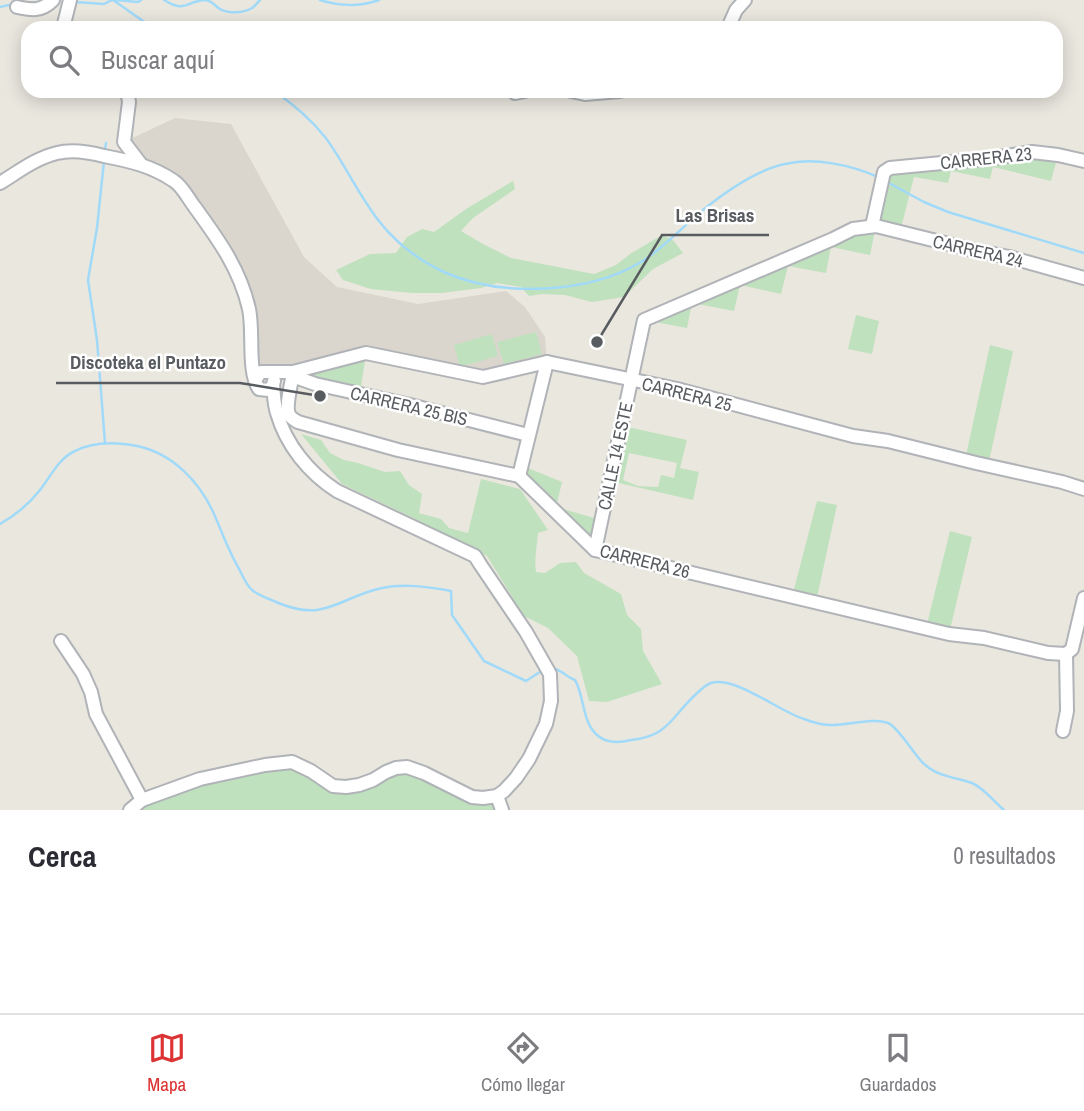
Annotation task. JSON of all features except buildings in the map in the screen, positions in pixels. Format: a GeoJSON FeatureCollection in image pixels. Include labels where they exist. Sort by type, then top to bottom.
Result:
{"type":"FeatureCollection","features":[{"type":"Feature","properties":{"kind":"street"},"geometry":{"type":"LineString","coordinates":[[64,21],[69,0]]}},
{"type":"Feature","properties":{"kind":"street"},"geometry":{"type":"LineString","coordinates":[[731,21],[745,0]]}},
{"type":"Feature","properties":{"kind":"street"},"geometry":{"type":"LineString","coordinates":[[16,7],[38,9],[51,2]]}},
{"type":"Feature","properties":{"kind":"street"},"geometry":{"type":"LineString","coordinates":[[128,98],[124,142],[140,163]]}},
{"type":"Feature","properties":{"kind":"street"},"geometry":{"type":"LineString","coordinates":[[0,183],[35,161],[58,152],[84,152],[140,163],[177,182],[228,253],[242,284],[250,312],[257,384],[276,412]]}},
{"type":"Feature","properties":{"kind":"street","name":"CARRERA 23"},"geometry":{"type":"LineString","coordinates":[[872,226],[884,172],[890,168],[1032,152],[1084,161]]}},
{"type":"Feature","properties":{"kind":"street","name":"CARRERA 24"},"geometry":{"type":"LineString","coordinates":[[872,226],[1009,257],[1084,278]]}},
{"type":"Feature","properties":{"kind":"street","name":"CALLE 14 ESTE"},"geometry":{"type":"LineString","coordinates":[[594,550],[644,320],[853,229],[872,226]]}},
{"type":"Feature","properties":{"kind":"street","name":"CARRERA 25"},"geometry":{"type":"LineString","coordinates":[[257,384],[261,372],[272,379],[366,353],[483,377],[547,362],[677,389],[853,436],[888,441],[1084,489]]}},
{"type":"Feature","properties":{"kind":"street"},"geometry":{"type":"LineString","coordinates":[[130,810],[142,800],[200,779],[292,762],[333,786],[359,785],[396,768],[407,767],[472,797],[497,796],[516,778],[529,759],[546,724],[551,702],[550,674],[526,632],[475,556],[337,491],[309,470],[287,438],[276,412],[272,379],[253,360]]}},
{"type":"Feature","properties":{"kind":"street"},"geometry":{"type":"LineString","coordinates":[[291,372],[288,414],[298,422],[398,450],[519,476],[547,362]]}},
{"type":"Feature","properties":{"kind":"street","name":"CARRERA 25 BIS"},"geometry":{"type":"LineString","coordinates":[[291,372],[298,378],[315,384],[528,435]]}},
{"type":"Feature","properties":{"kind":"street","name":"CARRERA 26"},"geometry":{"type":"LineString","coordinates":[[519,476],[594,550],[949,634],[984,638],[1048,653],[1069,651]]}},
{"type":"Feature","properties":{"kind":"street"},"geometry":{"type":"LineString","coordinates":[[1063,731],[1067,711],[1069,651],[1084,598]]}},
{"type":"Feature","properties":{"kind":"street"},"geometry":{"type":"LineString","coordinates":[[61,641],[83,674],[91,692],[96,715],[142,800]]}},
{"type":"Feature","properties":{"kind":"street"},"geometry":{"type":"LineString","coordinates":[[497,796],[502,810]]}},
{"type":"Feature","properties":{"kind":"shaded area"},"geometry":{"type":"Polygon","coordinates":[[[175,118],[231,124],[304,257],[337,287],[418,304],[506,291],[525,307],[545,337],[547,362],[483,377],[366,353],[257,376],[242,284],[177,182],[140,163],[124,142],[175,118]]]}},
{"type":"Feature","properties":{"kind":"green space"},"geometry":{"type":"Polygon","coordinates":[[[1058,155],[1051,181],[993,167],[990,179],[951,171],[948,183],[914,177],[900,232],[876,226],[870,255],[831,247],[826,273],[788,266],[781,294],[740,285],[734,311],[692,303],[687,328],[644,320],[871,226],[884,172],[1058,155]]]}},
{"type":"Feature","properties":{"kind":"green space"},"geometry":{"type":"Polygon","coordinates":[[[513,181],[515,189],[473,218],[461,231],[511,258],[594,274],[616,265],[662,235],[674,241],[683,253],[653,269],[624,297],[592,302],[565,295],[529,296],[521,287],[497,283],[442,293],[371,289],[343,280],[336,270],[370,254],[396,253],[407,237],[422,229],[434,232],[513,181]]]}},
{"type":"Feature","properties":{"kind":"green space"},"geometry":{"type":"Polygon","coordinates":[[[856,315],[879,321],[872,354],[848,349],[856,315]]]}},
{"type":"Feature","properties":{"kind":"green space"},"geometry":{"type":"Polygon","coordinates":[[[536,332],[542,354],[504,364],[497,342],[536,332]]]}},
{"type":"Feature","properties":{"kind":"green space"},"geometry":{"type":"Polygon","coordinates":[[[492,334],[498,356],[460,367],[454,345],[492,334]]]}},
{"type":"Feature","properties":{"kind":"green space"},"geometry":{"type":"Polygon","coordinates":[[[990,345],[1013,351],[988,466],[965,460],[990,345]]]}},
{"type":"Feature","properties":{"kind":"green space"},"geometry":{"type":"Polygon","coordinates":[[[366,353],[360,394],[293,372],[366,353]]]}},
{"type":"Feature","properties":{"kind":"green space"},"geometry":{"type":"Polygon","coordinates":[[[623,426],[687,440],[680,468],[699,472],[693,500],[610,481],[623,426]],[[629,453],[623,480],[638,486],[658,487],[661,475],[674,478],[677,463],[629,453]]]}},
{"type":"Feature","properties":{"kind":"green space"},"geometry":{"type":"Polygon","coordinates":[[[301,434],[321,440],[330,453],[344,460],[385,472],[400,471],[409,485],[422,494],[419,513],[441,519],[449,528],[468,533],[481,479],[520,489],[548,530],[538,533],[536,572],[545,573],[560,563],[576,562],[584,573],[621,594],[627,615],[641,629],[643,651],[662,684],[607,702],[589,701],[577,656],[548,628],[524,616],[487,556],[342,484],[301,434]]]}},
{"type":"Feature","properties":{"kind":"green space"},"geometry":{"type":"Polygon","coordinates":[[[523,466],[562,482],[556,507],[601,520],[595,550],[523,481],[523,466]]]}},
{"type":"Feature","properties":{"kind":"green space"},"geometry":{"type":"Polygon","coordinates":[[[817,501],[837,505],[816,602],[792,597],[817,501]]]}},
{"type":"Feature","properties":{"kind":"green space"},"geometry":{"type":"Polygon","coordinates":[[[950,531],[972,537],[949,634],[926,628],[950,531]]]}},
{"type":"Feature","properties":{"kind":"green space"},"geometry":{"type":"Polygon","coordinates":[[[292,762],[346,787],[396,768],[472,797],[497,796],[502,810],[130,810],[200,779],[292,762]]]}},
{"type":"Feature","properties":{"kind":"waterway"},"geometry":{"type":"LineString","coordinates":[[75,2],[104,4],[112,0]]}},
{"type":"Feature","properties":{"kind":"waterway"},"geometry":{"type":"LineString","coordinates":[[113,0],[143,21]]}},
{"type":"Feature","properties":{"kind":"waterway"},"geometry":{"type":"LineString","coordinates":[[116,0],[141,0]]}},
{"type":"Feature","properties":{"kind":"waterway"},"geometry":{"type":"LineString","coordinates":[[164,0],[177,6],[206,0],[227,12],[245,11],[260,0]]}},
{"type":"Feature","properties":{"kind":"waterway"},"geometry":{"type":"LineString","coordinates":[[320,0],[349,5],[379,0]]}},
{"type":"Feature","properties":{"kind":"waterway"},"geometry":{"type":"LineString","coordinates":[[27,3],[41,2]]}},
{"type":"Feature","properties":{"kind":"waterway"},"geometry":{"type":"LineString","coordinates":[[0,7],[13,4]]}},
{"type":"Feature","properties":{"kind":"waterway"},"geometry":{"type":"LineString","coordinates":[[284,98],[325,137],[374,215],[401,244],[446,273],[493,286],[518,289],[571,286],[620,273],[656,251],[728,191],[774,167],[796,162],[820,162],[856,169],[878,177]]}},
{"type":"Feature","properties":{"kind":"waterway"},"geometry":{"type":"LineString","coordinates":[[105,151],[106,143]]}},
{"type":"Feature","properties":{"kind":"waterway"},"geometry":{"type":"LineString","coordinates":[[104,161],[88,280],[97,340],[105,443]]}},
{"type":"Feature","properties":{"kind":"waterway"},"geometry":{"type":"LineString","coordinates":[[887,182],[948,212],[1084,253]]}},
{"type":"Feature","properties":{"kind":"waterway"},"geometry":{"type":"LineString","coordinates":[[0,524],[27,505],[69,454],[90,445],[106,443],[137,446],[162,455],[193,480],[208,502],[246,582],[258,594],[297,609],[310,610],[333,606],[368,592],[390,587],[416,586],[451,591],[452,615],[484,661],[526,681],[543,670]]}},
{"type":"Feature","properties":{"kind":"waterway"},"geometry":{"type":"LineString","coordinates":[[552,668],[575,680],[592,729],[597,735],[611,742],[653,735],[668,725],[704,687],[721,682],[745,689],[794,715],[817,723],[888,723],[929,768],[976,785],[1004,810]]}},
{"type":"Feature","properties":{"kind":"place","name":"Las Brisas"},"geometry":{"type":"Point","coordinates":[597,342]}},
{"type":"Feature","properties":{"kind":"place","name":"Discoteka el Puntazo"},"geometry":{"type":"Point","coordinates":[320,396]}}]}
